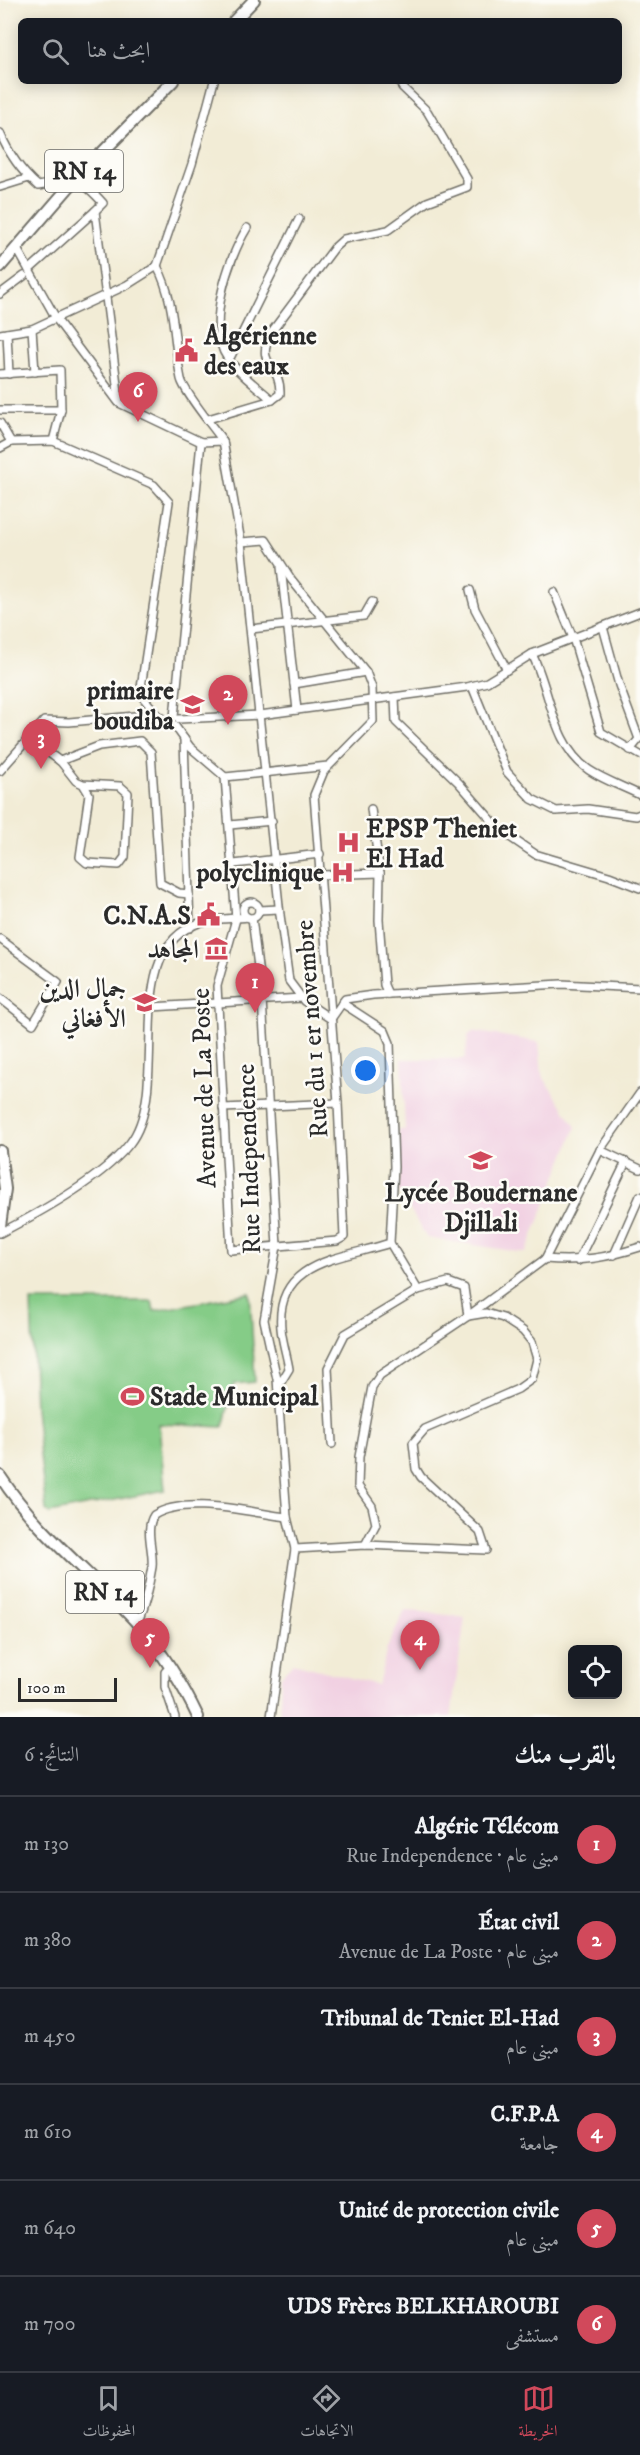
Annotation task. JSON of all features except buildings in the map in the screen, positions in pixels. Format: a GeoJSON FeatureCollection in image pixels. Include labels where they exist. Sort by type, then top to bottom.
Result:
{"type":"FeatureCollection","features":[{"type":"Feature","properties":{"kind":"main road"},"geometry":{"type":"LineString","coordinates":[[237,18],[254,0]]}},
{"type":"Feature","properties":{"kind":"main road","name":"RN 14"},"geometry":{"type":"LineString","coordinates":[[0,267],[75,180],[170,84]]}},
{"type":"Feature","properties":{"kind":"main road"},"geometry":{"type":"LineString","coordinates":[[0,1151],[5,1190],[0,1226]]}},
{"type":"Feature","properties":{"kind":"main road","name":"RN 14"},"geometry":{"type":"LineString","coordinates":[[0,1476],[38,1525],[137,1624],[170,1667],[198,1717]]}},
{"type":"Feature","properties":{"kind":"street"},"geometry":{"type":"LineString","coordinates":[[9,374],[3,333],[32,329],[106,294],[157,266],[192,164],[213,84]]}},
{"type":"Feature","properties":{"kind":"street"},"geometry":{"type":"LineString","coordinates":[[208,419],[272,400],[280,394],[280,385],[274,368],[264,355],[264,348],[270,333],[335,246],[344,239],[388,230],[427,202],[467,187],[467,179],[427,111],[401,84]]}},
{"type":"Feature","properties":{"kind":"street"},"geometry":{"type":"LineString","coordinates":[[0,133],[5,145],[29,178],[38,186],[75,180],[84,183],[103,203],[27,273],[0,294]]}},
{"type":"Feature","properties":{"kind":"street"},"geometry":{"type":"LineString","coordinates":[[0,187],[29,178]]}},
{"type":"Feature","properties":{"kind":"street"},"geometry":{"type":"LineString","coordinates":[[95,211],[119,403]]}},
{"type":"Feature","properties":{"kind":"street"},"geometry":{"type":"LineString","coordinates":[[228,360],[299,219]]}},
{"type":"Feature","properties":{"kind":"street"},"geometry":{"type":"LineString","coordinates":[[247,228],[238,243],[224,287],[217,329],[228,360],[272,400]]}},
{"type":"Feature","properties":{"kind":"street"},"geometry":{"type":"LineString","coordinates":[[16,247],[27,273],[56,318],[119,403],[201,442],[223,441]]}},
{"type":"Feature","properties":{"kind":"street"},"geometry":{"type":"LineString","coordinates":[[157,266],[166,283],[182,382],[223,441],[241,542],[276,859],[279,909],[289,981],[302,998],[331,1018],[345,999],[388,994],[561,984],[640,988]]}},
{"type":"Feature","properties":{"kind":"street"},"geometry":{"type":"LineString","coordinates":[[32,329],[35,372]]}},
{"type":"Feature","properties":{"kind":"street"},"geometry":{"type":"LineString","coordinates":[[0,374],[60,370],[61,410],[52,441]]}},
{"type":"Feature","properties":{"kind":"street"},"geometry":{"type":"LineString","coordinates":[[0,410],[61,410]]}},
{"type":"Feature","properties":{"kind":"street"},"geometry":{"type":"LineString","coordinates":[[0,423],[11,442]]}},
{"type":"Feature","properties":{"kind":"street"},"geometry":{"type":"LineString","coordinates":[[0,448],[11,442],[52,441],[154,485],[169,502],[140,694],[157,714]]}},
{"type":"Feature","properties":{"kind":"street"},"geometry":{"type":"LineString","coordinates":[[201,442],[175,721],[184,739],[225,777],[328,766]]}},
{"type":"Feature","properties":{"kind":"street","name":"Rue du 1 er novembre"},"geometry":{"type":"LineString","coordinates":[[241,542],[266,540],[324,621],[366,672],[372,688],[373,721],[328,766],[314,795],[338,1103],[344,1237]]}},
{"type":"Feature","properties":{"kind":"street"},"geometry":{"type":"LineString","coordinates":[[280,562],[297,710]]}},
{"type":"Feature","properties":{"kind":"street"},"geometry":{"type":"LineString","coordinates":[[470,590],[476,609],[507,670]]}},
{"type":"Feature","properties":{"kind":"street"},"geometry":{"type":"LineString","coordinates":[[554,592],[573,638],[601,732],[640,755]]}},
{"type":"Feature","properties":{"kind":"street"},"geometry":{"type":"LineString","coordinates":[[251,629],[364,616],[372,602]]}},
{"type":"Feature","properties":{"kind":"street"},"geometry":{"type":"LineString","coordinates":[[0,771],[44,721],[69,722],[157,714],[175,721],[260,715],[472,686],[487,682],[532,654],[640,612]]}},
{"type":"Feature","properties":{"kind":"street"},"geometry":{"type":"LineString","coordinates":[[603,627],[619,686],[639,739],[630,750]]}},
{"type":"Feature","properties":{"kind":"street"},"geometry":{"type":"LineString","coordinates":[[532,654],[543,675],[562,740],[588,770],[640,795]]}},
{"type":"Feature","properties":{"kind":"street"},"geometry":{"type":"LineString","coordinates":[[294,684],[366,672]]}},
{"type":"Feature","properties":{"kind":"street"},"geometry":{"type":"LineString","coordinates":[[472,686],[507,772],[532,799],[556,811],[588,809],[636,816],[640,814]]}},
{"type":"Feature","properties":{"kind":"street"},"geometry":{"type":"LineString","coordinates":[[395,697],[396,722],[459,783],[501,831],[535,854],[609,876],[640,888]]}},
{"type":"Feature","properties":{"kind":"street"},"geometry":{"type":"LineString","coordinates":[[28,737],[60,761],[76,781],[83,784],[120,786],[128,793],[125,857],[118,865],[87,863],[81,856],[89,794],[83,784]]}},
{"type":"Feature","properties":{"kind":"street"},"geometry":{"type":"LineString","coordinates":[[184,739],[190,928]]}},
{"type":"Feature","properties":{"kind":"street"},"geometry":{"type":"LineString","coordinates":[[60,761],[99,746],[140,741],[151,752],[160,883],[179,893],[189,894]]}},
{"type":"Feature","properties":{"kind":"street","name":"Avenue de La Poste"},"geometry":{"type":"LineString","coordinates":[[225,777],[234,864],[236,919],[216,986],[231,1250],[337,1241],[344,1237]]}},
{"type":"Feature","properties":{"kind":"street"},"geometry":{"type":"LineString","coordinates":[[371,809],[380,873],[379,920],[384,985],[388,994]]}},
{"type":"Feature","properties":{"kind":"street"},"geometry":{"type":"LineString","coordinates":[[230,825],[272,821]]}},
{"type":"Feature","properties":{"kind":"street"},"geometry":{"type":"LineString","coordinates":[[234,864],[320,854]]}},
{"type":"Feature","properties":{"kind":"street"},"geometry":{"type":"LineString","coordinates":[[322,875],[380,873]]}},
{"type":"Feature","properties":{"kind":"street"},"geometry":{"type":"LineString","coordinates":[[250,918],[243,909],[248,903],[256,904],[259,910]]}},
{"type":"Feature","properties":{"kind":"street"},"geometry":{"type":"LineString","coordinates":[[0,1233],[99,1174],[131,1142],[145,1112],[153,981],[164,952],[181,932],[202,922],[250,918],[259,910],[279,909]]}},
{"type":"Feature","properties":{"kind":"street","name":"Rue Independence"},"geometry":{"type":"LineString","coordinates":[[250,918],[261,1000],[277,1246],[264,1320],[278,1387],[288,1517],[295,1549],[271,1717]]}},
{"type":"Feature","properties":{"kind":"street"},"geometry":{"type":"LineString","coordinates":[[0,939],[58,982],[33,1024],[0,998]]}},
{"type":"Feature","properties":{"kind":"street"},"geometry":{"type":"LineString","coordinates":[[152,1007],[302,998]]}},
{"type":"Feature","properties":{"kind":"street"},"geometry":{"type":"LineString","coordinates":[[342,1003],[385,1031],[390,1043],[394,1167],[390,1243],[418,1290]]}},
{"type":"Feature","properties":{"kind":"street"},"geometry":{"type":"LineString","coordinates":[[365,1545],[376,1524],[372,1506],[358,1486],[359,1457],[372,1387],[380,1375],[468,1316],[545,1259],[600,1150],[640,1093]]}},
{"type":"Feature","properties":{"kind":"street"},"geometry":{"type":"LineString","coordinates":[[223,1108],[338,1103]]}},
{"type":"Feature","properties":{"kind":"street"},"geometry":{"type":"LineString","coordinates":[[600,1150],[640,1169]]}},
{"type":"Feature","properties":{"kind":"street"},"geometry":{"type":"LineString","coordinates":[[578,1261],[626,1162]]}},
{"type":"Feature","properties":{"kind":"street"},"geometry":{"type":"LineString","coordinates":[[614,1255],[640,1196]]}},
{"type":"Feature","properties":{"kind":"street"},"geometry":{"type":"LineString","coordinates":[[278,1387],[290,1369],[281,1327],[282,1299],[296,1278],[320,1262],[390,1243]]}},
{"type":"Feature","properties":{"kind":"street"},"geometry":{"type":"LineString","coordinates":[[545,1259],[578,1261],[614,1255],[640,1246]]}},
{"type":"Feature","properties":{"kind":"street"},"geometry":{"type":"LineString","coordinates":[[332,1444],[328,1368],[345,1334],[418,1290],[448,1282],[464,1288],[468,1316]]}},
{"type":"Feature","properties":{"kind":"street"},"geometry":{"type":"LineString","coordinates":[[295,1549],[365,1545],[486,1550],[480,1532],[421,1477],[416,1469],[413,1443],[425,1429],[518,1389],[532,1379],[537,1359],[532,1342],[522,1331],[503,1318],[486,1313],[468,1316]]}},
{"type":"Feature","properties":{"kind":"street"},"geometry":{"type":"LineString","coordinates":[[137,1624],[144,1608],[152,1568],[149,1528],[154,1515],[173,1507],[185,1507],[248,1510],[288,1517]]}},
{"type":"Feature","properties":{"kind":"street"},"geometry":{"type":"LineString","coordinates":[[170,1667],[165,1672],[165,1687],[175,1717]]}},
{"type":"Feature","properties":{"kind":"shaded area","name":"Lycée Boudernane Djillali"},"geometry":{"type":"Polygon","coordinates":[[[472,1031],[539,1042],[542,1075],[576,1127],[526,1253],[427,1238],[399,1191],[399,1130],[405,1130],[402,1059],[465,1059],[468,1036],[472,1031]]]}},
{"type":"Feature","properties":{"kind":"shaded area"},"geometry":{"type":"Polygon","coordinates":[[[405,1610],[465,1617],[451,1717],[280,1717],[281,1676],[293,1663],[378,1685],[387,1648],[405,1610]]]}},
{"type":"Feature","properties":{"kind":"green space","name":"Stade Municipal"},"geometry":{"type":"Polygon","coordinates":[[[250,1293],[255,1382],[234,1384],[223,1427],[159,1424],[165,1490],[50,1513],[46,1510],[35,1409],[31,1301],[152,1301],[154,1311],[250,1293]]]}},
{"type":"Feature","properties":{"kind":"place","name":"Algérienne des eaux"},"geometry":{"type":"Point","coordinates":[186,350]}},
{"type":"Feature","properties":{"kind":"place","name":"UDS Frères BELKHAROUBI"},"geometry":{"type":"Point","coordinates":[138,422]}},
{"type":"Feature","properties":{"kind":"place","name":"primaire boudiba"},"geometry":{"type":"Point","coordinates":[192,705]}},
{"type":"Feature","properties":{"kind":"place","name":"État civil"},"geometry":{"type":"Point","coordinates":[228,725]}},
{"type":"Feature","properties":{"kind":"place","name":"Tribunal de Teniet El-Had"},"geometry":{"type":"Point","coordinates":[41,769]}},
{"type":"Feature","properties":{"kind":"place","name":"EPSP Theniet El Had"},"geometry":{"type":"Point","coordinates":[348,843]}},
{"type":"Feature","properties":{"kind":"place","name":"polyclinique"},"geometry":{"type":"Point","coordinates":[342,872]}},
{"type":"Feature","properties":{"kind":"place","name":"C.N.A.S"},"geometry":{"type":"Point","coordinates":[209,915]}},
{"type":"Feature","properties":{"kind":"place","name":"المجاهد"},"geometry":{"type":"Point","coordinates":[217,949]}},
{"type":"Feature","properties":{"kind":"place","name":"جمال الدين الأفغاني"},"geometry":{"type":"Point","coordinates":[144,1003]}},
{"type":"Feature","properties":{"kind":"place","name":"Algérie Télécom"},"geometry":{"type":"Point","coordinates":[255,1013]}},
{"type":"Feature","properties":{"kind":"place","name":"Lycée Boudernane Djillali"},"geometry":{"type":"Point","coordinates":[481,1161]}},
{"type":"Feature","properties":{"kind":"place","name":"Stade Municipal"},"geometry":{"type":"Point","coordinates":[132,1396]}},
{"type":"Feature","properties":{"kind":"place","name":"Unité de protection civile"},"geometry":{"type":"Point","coordinates":[150,1668]}},
{"type":"Feature","properties":{"kind":"place","name":"C.F.P.A"},"geometry":{"type":"Point","coordinates":[420,1670]}}]}
